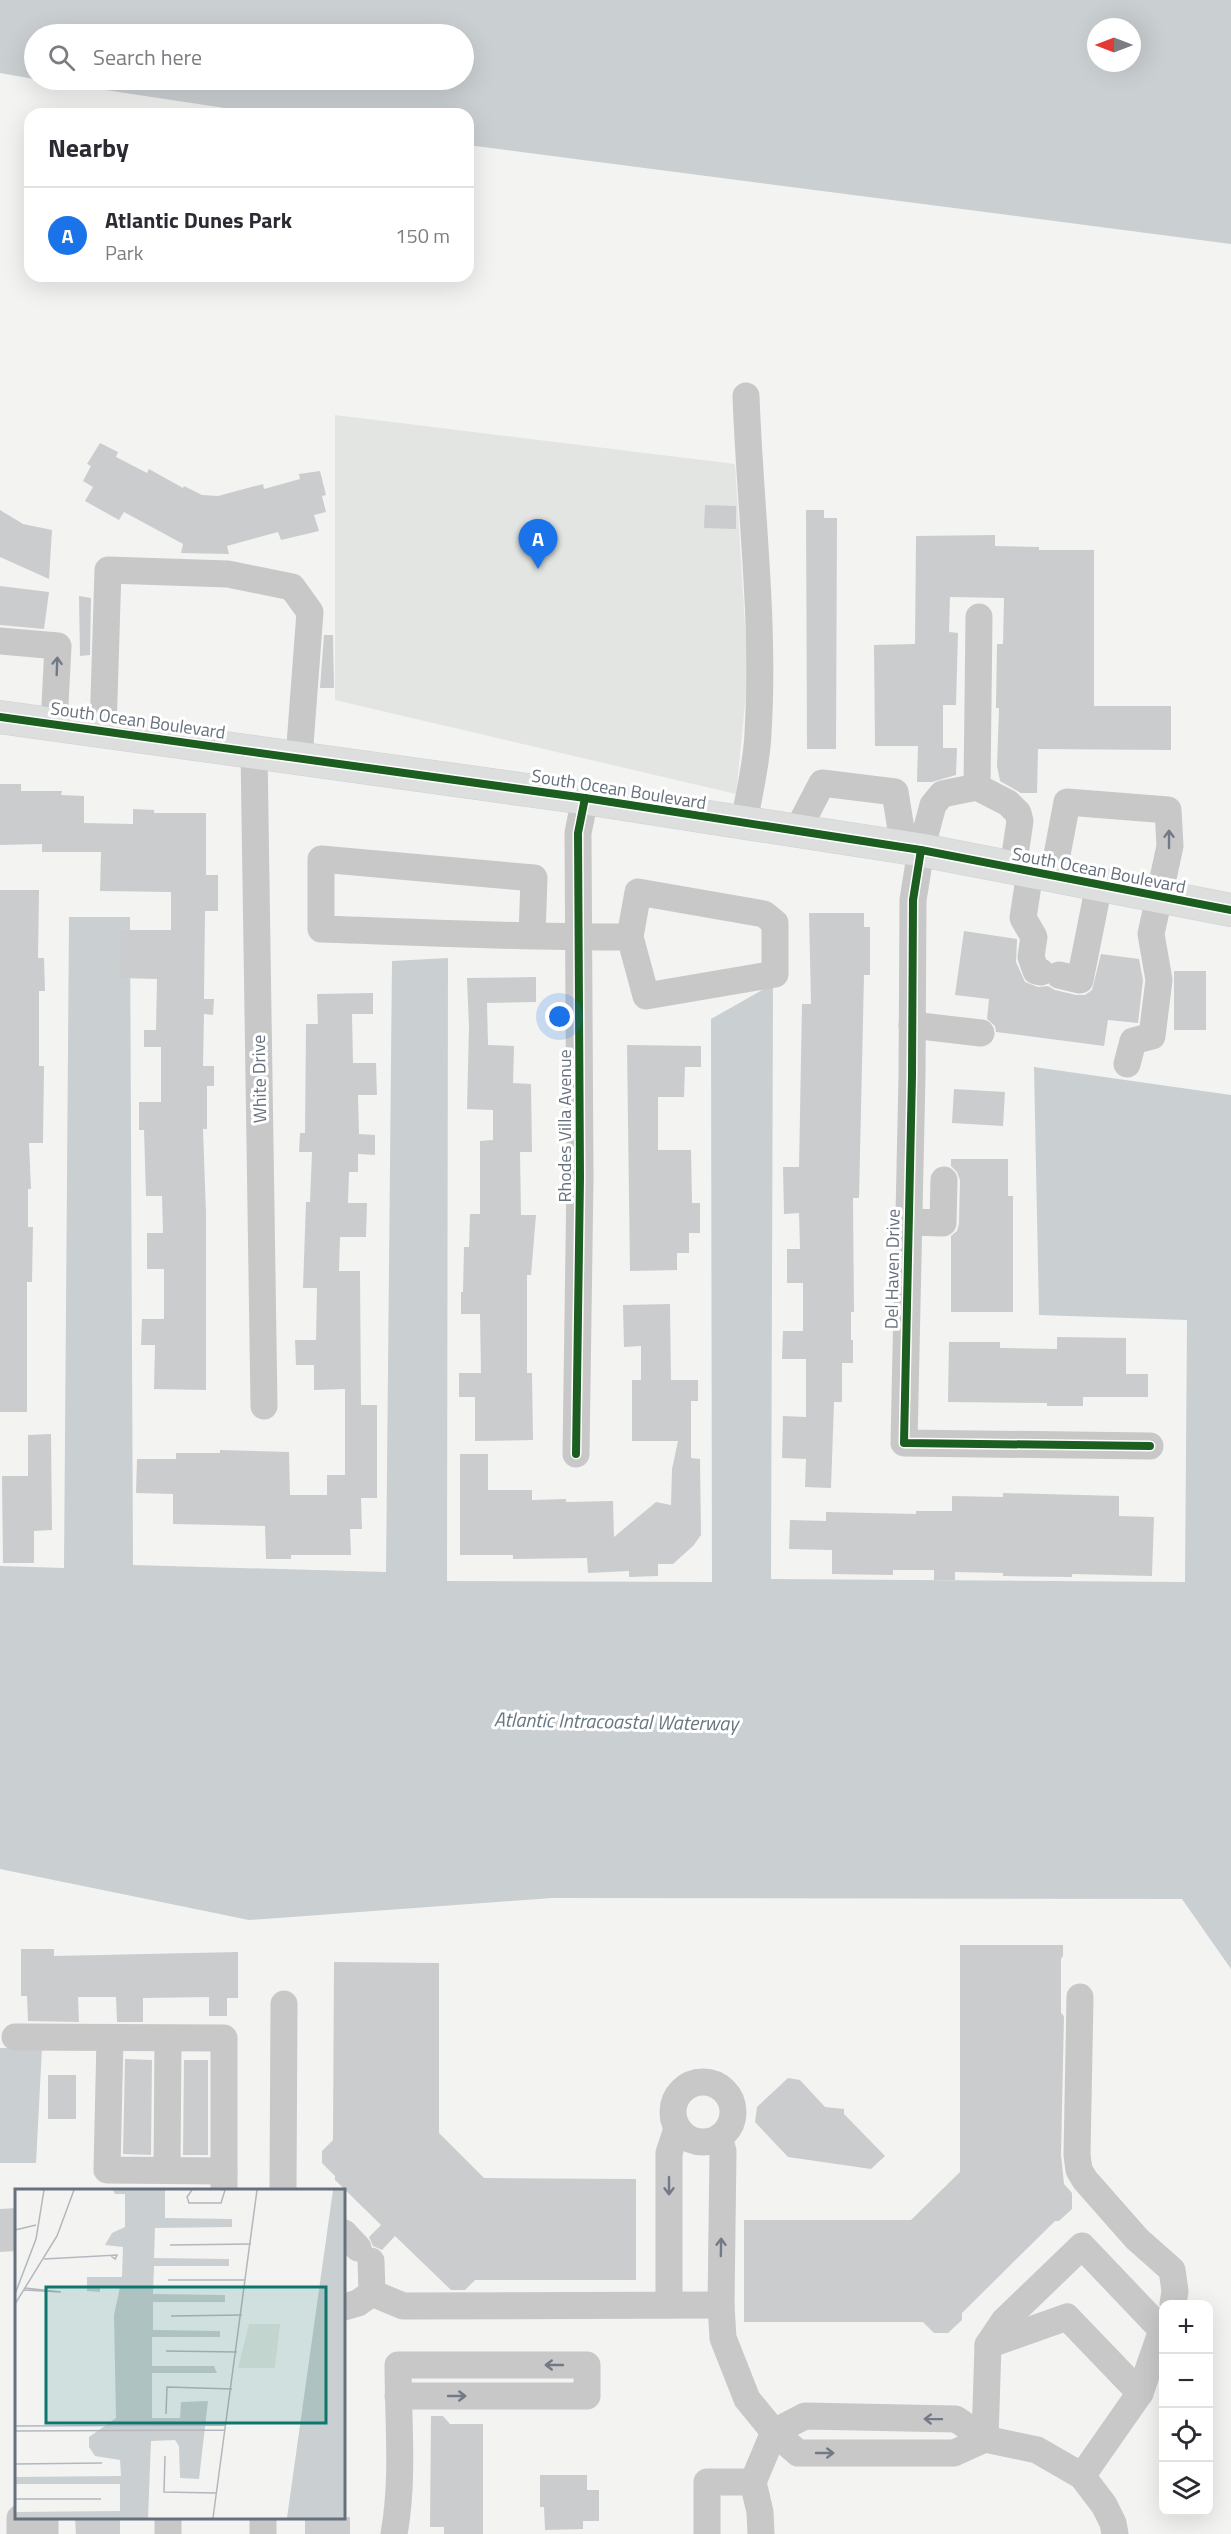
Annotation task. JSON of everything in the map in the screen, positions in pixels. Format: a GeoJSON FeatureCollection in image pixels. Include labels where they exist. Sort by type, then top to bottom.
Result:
{"type":"FeatureCollection","features":[{"type":"Feature","properties":{"kind":"main road","name":"South Ocean Boulevard"},"geometry":{"type":"LineString","coordinates":[[0,717],[585,798],[912,849],[1231,910]]}},
{"type":"Feature","properties":{"kind":"street"},"geometry":{"type":"LineString","coordinates":[[744,823],[758,735],[761,630],[755,522],[749,481],[746,396]]}},
{"type":"Feature","properties":{"kind":"street"},"geometry":{"type":"LineString","coordinates":[[103,731],[108,570],[228,574],[292,587],[310,612],[299,758]]}},
{"type":"Feature","properties":{"kind":"street"},"geometry":{"type":"LineString","coordinates":[[977,787],[979,617]]}},
{"type":"Feature","properties":{"kind":"street"},"geometry":{"type":"LineString","coordinates":[[0,641],[58,646],[54,724]]}},
{"type":"Feature","properties":{"kind":"street","name":"White Drive"},"geometry":{"type":"LineString","coordinates":[[254,752],[264,1406]]}},
{"type":"Feature","properties":{"kind":"street"},"geometry":{"type":"LineString","coordinates":[[797,831],[822,783],[895,792],[912,849]]}},
{"type":"Feature","properties":{"kind":"street"},"geometry":{"type":"LineString","coordinates":[[912,849],[933,805],[942,794],[977,787],[1008,803],[1018,813],[1032,872]]}},
{"type":"Feature","properties":{"kind":"street","name":"Rhodes Villa Avenue"},"geometry":{"type":"LineString","coordinates":[[576,1454],[580,1178],[578,833],[585,798]]}},
{"type":"Feature","properties":{"kind":"street"},"geometry":{"type":"LineString","coordinates":[[1099,885],[1080,980],[1036,971],[1031,957],[1034,937],[1023,918],[1032,872],[1067,802],[1168,810],[1170,846],[1161,897],[1151,934],[1159,980],[1152,1036],[1132,1041],[1127,1064]]}},
{"type":"Feature","properties":{"kind":"street","name":"Del Haven Drive"},"geometry":{"type":"LineString","coordinates":[[912,849],[912,1025],[903,1443],[1150,1446]]}},
{"type":"Feature","properties":{"kind":"street"},"geometry":{"type":"LineString","coordinates":[[532,936],[534,878],[321,859],[321,929],[532,936],[630,937]]}},
{"type":"Feature","properties":{"kind":"street"},"geometry":{"type":"LineString","coordinates":[[638,892],[764,914],[775,923],[775,974],[646,996],[630,937],[638,892]]}},
{"type":"Feature","properties":{"kind":"street"},"geometry":{"type":"LineString","coordinates":[[912,1025],[981,1033]]}},
{"type":"Feature","properties":{"kind":"street"},"geometry":{"type":"LineString","coordinates":[[908,1222],[943,1223],[944,1180]]}},
{"type":"Feature","properties":{"kind":"street"},"geometry":{"type":"LineString","coordinates":[[1080,1997],[1077,2156],[1079,2170],[1085,2180],[1137,2239],[1172,2270],[1175,2291],[1174,2300]]}},
{"type":"Feature","properties":{"kind":"street"},"geometry":{"type":"LineString","coordinates":[[283,2189],[284,2004]]}},
{"type":"Feature","properties":{"kind":"street"},"geometry":{"type":"LineString","coordinates":[[15,2037],[224,2038],[224,2181],[167,2170],[107,2170],[110,2038]]}},
{"type":"Feature","properties":{"kind":"street"},"geometry":{"type":"LineString","coordinates":[[167,2170],[168,2038]]}},
{"type":"Feature","properties":{"kind":"street"},"geometry":{"type":"LineString","coordinates":[[695,2083],[714,2084],[728,2096],[733,2114],[731,2123],[719,2138],[701,2143],[692,2140],[678,2129],[672,2110],[680,2093],[695,2083]]}},
{"type":"Feature","properties":{"kind":"street"},"geometry":{"type":"LineString","coordinates":[[669,2305],[669,2153],[678,2129]]}},
{"type":"Feature","properties":{"kind":"street"},"geometry":{"type":"LineString","coordinates":[[719,2138],[723,2151],[721,2305],[723,2338],[747,2399],[774,2432],[798,2453],[954,2453],[985,2439]]}},
{"type":"Feature","properties":{"kind":"street"},"geometry":{"type":"LineString","coordinates":[[985,2439],[988,2345],[1004,2321],[1082,2246],[1159,2325]]}},
{"type":"Feature","properties":{"kind":"street"},"geometry":{"type":"LineString","coordinates":[[358,2247],[372,2293]]}},
{"type":"Feature","properties":{"kind":"street"},"geometry":{"type":"LineString","coordinates":[[372,2293],[403,2306],[721,2305]]}},
{"type":"Feature","properties":{"kind":"street"},"geometry":{"type":"LineString","coordinates":[[345,2307],[358,2303],[372,2293]]}},
{"type":"Feature","properties":{"kind":"street"},"geometry":{"type":"LineString","coordinates":[[988,2345],[1066,2317],[1140,2393]]}},
{"type":"Feature","properties":{"kind":"street"},"geometry":{"type":"LineString","coordinates":[[1082,2476],[1140,2393],[1159,2340]]}},
{"type":"Feature","properties":{"kind":"street"},"geometry":{"type":"LineString","coordinates":[[394,2534],[399,2508],[398,2396],[398,2365],[587,2365],[587,2396],[398,2396]]}},
{"type":"Feature","properties":{"kind":"street"},"geometry":{"type":"LineString","coordinates":[[761,2534],[760,2512],[753,2482],[774,2432],[805,2416],[956,2419],[985,2439],[1037,2450],[1082,2476],[1104,2505],[1113,2523],[1115,2534]]}},
{"type":"Feature","properties":{"kind":"street"},"geometry":{"type":"LineString","coordinates":[[706,2534],[707,2482],[753,2482]]}},
{"type":"Feature","properties":{"kind":"street"},"geometry":{"type":"LineString","coordinates":[[262,2534],[263,2519]]}},
{"type":"Feature","properties":{"kind":"shaded area"},"geometry":{"type":"Polygon","coordinates":[[[335,415],[735,464],[748,674],[736,794],[335,700],[335,415]]]}},
{"type":"Feature","properties":{"kind":"water"},"geometry":{"type":"Polygon","coordinates":[[[0,0],[1231,0],[1231,244],[474,146],[474,108],[224,108],[105,90],[474,90],[474,24],[24,24],[24,77],[0,73],[0,0]]]}},
{"type":"Feature","properties":{"kind":"water","name":"Atlantic Intracoastal Waterway"},"geometry":{"type":"Polygon","coordinates":[[[69,917],[130,917],[133,1565],[386,1572],[392,961],[448,958],[447,1581],[712,1582],[711,1019],[773,984],[771,1579],[1185,1582],[1187,1320],[1039,1315],[1034,1067],[1231,1095],[1231,1969],[1182,1899],[552,1898],[249,1920],[0,1869],[0,1566],[64,1568],[69,917]]]}},
{"type":"Feature","properties":{"kind":"water"},"geometry":{"type":"Polygon","coordinates":[[[0,2048],[42,2048],[36,2163],[0,2163],[0,2048]]]}},
{"type":"Feature","properties":{"kind":"building"},"geometry":{"type":"Polygon","coordinates":[[[100,443],[118,452],[116,457],[147,473],[149,469],[183,488],[184,486],[202,495],[218,496],[263,484],[264,489],[300,479],[299,474],[320,471],[326,495],[322,496],[326,512],[314,515],[319,531],[281,540],[278,532],[227,546],[229,554],[181,553],[183,544],[124,512],[119,520],[85,501],[93,487],[83,481],[91,466],[87,464],[100,443]]]}},
{"type":"Feature","properties":{"kind":"building"},"geometry":{"type":"Polygon","coordinates":[[[705,505],[736,506],[736,529],[704,528],[705,505]]]}},
{"type":"Feature","properties":{"kind":"building"},"geometry":{"type":"Polygon","coordinates":[[[0,510],[23,524],[52,530],[49,579],[0,557],[0,510]]]}},
{"type":"Feature","properties":{"kind":"building"},"geometry":{"type":"Polygon","coordinates":[[[806,510],[824,510],[824,518],[837,518],[836,749],[807,749],[806,510]]]}},
{"type":"Feature","properties":{"kind":"building"},"geometry":{"type":"Polygon","coordinates":[[[995,535],[995,546],[1039,547],[1039,550],[1094,550],[1094,706],[1171,706],[1171,750],[1038,749],[1037,793],[1021,793],[1000,781],[997,766],[999,708],[996,708],[997,644],[1003,644],[1004,598],[950,597],[949,632],[958,633],[956,705],[943,705],[943,748],[957,748],[956,775],[932,782],[917,782],[918,746],[875,746],[874,645],[915,644],[916,536],[995,535]]]}},
{"type":"Feature","properties":{"kind":"building"},"geometry":{"type":"Polygon","coordinates":[[[0,586],[49,592],[44,629],[0,625],[0,586]]]}},
{"type":"Feature","properties":{"kind":"building"},"geometry":{"type":"Polygon","coordinates":[[[79,596],[91,598],[90,655],[80,656],[79,596]]]}},
{"type":"Feature","properties":{"kind":"building"},"geometry":{"type":"Polygon","coordinates":[[[324,635],[333,635],[334,688],[320,688],[324,635]]]}},
{"type":"Feature","properties":{"kind":"building"},"geometry":{"type":"Polygon","coordinates":[[[0,784],[21,784],[21,791],[62,791],[61,795],[84,796],[84,823],[133,824],[133,809],[154,810],[154,813],[206,813],[206,875],[218,875],[218,911],[205,911],[204,999],[214,999],[213,1015],[204,1014],[203,1066],[214,1066],[214,1086],[207,1086],[207,1129],[203,1129],[206,1214],[206,1390],[154,1389],[155,1345],[141,1345],[142,1319],[164,1319],[164,1269],[147,1269],[147,1233],[163,1233],[162,1196],[146,1196],[144,1130],[139,1130],[139,1102],[161,1102],[161,1047],[144,1047],[144,1030],[156,1030],[157,979],[120,978],[121,930],[171,930],[171,892],[100,891],[101,852],[42,852],[42,844],[0,845],[0,784]]]}},
{"type":"Feature","properties":{"kind":"building"},"geometry":{"type":"Polygon","coordinates":[[[0,890],[39,890],[38,958],[44,958],[45,991],[39,991],[39,1066],[44,1066],[43,1143],[29,1143],[31,1189],[28,1189],[28,1227],[33,1227],[32,1282],[27,1282],[27,1412],[0,1412],[0,890]]]}},
{"type":"Feature","properties":{"kind":"building"},"geometry":{"type":"Polygon","coordinates":[[[809,913],[864,913],[864,927],[870,927],[870,975],[864,975],[859,1198],[853,1198],[854,1312],[851,1312],[851,1340],[853,1340],[853,1363],[842,1363],[842,1402],[834,1402],[831,1488],[805,1487],[806,1459],[782,1458],[783,1416],[806,1417],[806,1359],[782,1359],[783,1331],[803,1331],[803,1283],[787,1283],[787,1249],[800,1249],[799,1213],[784,1214],[783,1167],[799,1167],[802,1004],[811,1004],[809,913]]]}},
{"type":"Feature","properties":{"kind":"building"},"geometry":{"type":"Polygon","coordinates":[[[964,931],[1017,939],[1016,962],[1025,982],[1038,987],[1048,986],[1076,995],[1085,995],[1092,990],[1101,954],[1139,959],[1143,980],[1138,1023],[1108,1020],[1104,1046],[996,1032],[995,1026],[987,1019],[989,999],[955,995],[964,931]]]}},
{"type":"Feature","properties":{"kind":"building"},"geometry":{"type":"Polygon","coordinates":[[[1174,971],[1206,971],[1206,1030],[1174,1030],[1174,971]]]}},
{"type":"Feature","properties":{"kind":"building"},"geometry":{"type":"Polygon","coordinates":[[[536,977],[536,1002],[487,1003],[488,1045],[514,1046],[513,1083],[531,1084],[532,1152],[520,1152],[521,1215],[536,1215],[531,1275],[527,1275],[527,1373],[532,1373],[533,1440],[475,1441],[475,1397],[459,1397],[459,1373],[481,1373],[480,1314],[461,1314],[461,1292],[463,1292],[464,1247],[469,1247],[470,1214],[480,1214],[480,1141],[493,1140],[493,1110],[467,1109],[469,1027],[467,978],[536,977]]]}},
{"type":"Feature","properties":{"kind":"building"},"geometry":{"type":"Polygon","coordinates":[[[373,993],[373,1014],[352,1014],[353,1063],[376,1063],[377,1095],[358,1095],[359,1134],[375,1135],[375,1155],[358,1154],[358,1172],[349,1172],[348,1203],[367,1203],[366,1237],[340,1237],[339,1271],[360,1271],[361,1405],[377,1405],[377,1498],[361,1498],[362,1529],[350,1529],[351,1555],[291,1555],[291,1559],[266,1559],[265,1526],[173,1524],[173,1494],[136,1493],[137,1459],[176,1459],[176,1453],[220,1453],[220,1450],[289,1452],[290,1495],[327,1495],[327,1475],[345,1475],[345,1389],[314,1390],[314,1365],[296,1365],[295,1340],[316,1340],[317,1288],[303,1288],[306,1202],[310,1202],[312,1152],[299,1152],[300,1133],[305,1133],[306,1024],[318,1024],[317,994],[373,993]]]}},
{"type":"Feature","properties":{"kind":"building"},"geometry":{"type":"Polygon","coordinates":[[[627,1045],[701,1046],[701,1067],[685,1067],[684,1097],[658,1097],[658,1150],[691,1150],[692,1203],[700,1203],[700,1233],[689,1233],[689,1253],[677,1253],[677,1270],[630,1271],[627,1045]]]}},
{"type":"Feature","properties":{"kind":"building"},"geometry":{"type":"Polygon","coordinates":[[[954,1089],[1005,1092],[1003,1126],[952,1123],[954,1089]]]}},
{"type":"Feature","properties":{"kind":"building"},"geometry":{"type":"Polygon","coordinates":[[[951,1159],[1008,1159],[1008,1196],[1013,1196],[1013,1312],[951,1312],[951,1236],[957,1231],[959,1224],[960,1180],[957,1172],[951,1166],[951,1159]]]}},
{"type":"Feature","properties":{"kind":"building"},"geometry":{"type":"Polygon","coordinates":[[[670,1304],[671,1380],[698,1380],[698,1401],[691,1401],[691,1458],[700,1459],[701,1535],[693,1546],[673,1564],[658,1564],[658,1576],[629,1577],[629,1571],[588,1573],[587,1558],[513,1559],[513,1555],[460,1555],[460,1454],[488,1454],[488,1490],[532,1490],[532,1500],[613,1501],[614,1537],[656,1502],[671,1505],[672,1469],[678,1441],[632,1441],[632,1380],[641,1380],[641,1346],[624,1347],[623,1305],[670,1304]]]}},
{"type":"Feature","properties":{"kind":"building"},"geometry":{"type":"Polygon","coordinates":[[[1057,1337],[1126,1338],[1126,1374],[1148,1374],[1148,1397],[1083,1397],[1083,1406],[1047,1406],[1047,1403],[948,1402],[949,1342],[1000,1342],[1000,1348],[1057,1349],[1057,1337]]]}},
{"type":"Feature","properties":{"kind":"building"},"geometry":{"type":"Polygon","coordinates":[[[51,1434],[52,1530],[34,1531],[34,1563],[3,1563],[2,1476],[28,1476],[28,1435],[51,1434]]]}},
{"type":"Feature","properties":{"kind":"building"},"geometry":{"type":"Polygon","coordinates":[[[1003,1493],[1119,1496],[1119,1516],[1154,1517],[1152,1576],[1072,1574],[1072,1577],[1003,1576],[1003,1573],[955,1572],[955,1580],[934,1580],[934,1570],[893,1570],[893,1575],[832,1574],[832,1550],[789,1549],[790,1520],[826,1521],[826,1512],[916,1514],[916,1511],[952,1511],[952,1496],[1003,1497],[1003,1493]]]}},
{"type":"Feature","properties":{"kind":"building"},"geometry":{"type":"Polygon","coordinates":[[[960,1945],[1063,1945],[1061,1959],[1061,2013],[1064,2016],[1061,2155],[1064,2184],[1072,2193],[1072,2209],[1059,2221],[1055,2221],[962,2313],[962,2320],[948,2333],[934,2333],[923,2322],[744,2322],[744,2220],[911,2220],[960,2172],[960,1945]]]}},
{"type":"Feature","properties":{"kind":"building"},"geometry":{"type":"Polygon","coordinates":[[[21,1949],[54,1949],[54,1956],[238,1952],[238,1998],[227,1998],[227,2016],[209,2016],[209,1997],[143,1998],[143,2022],[117,2022],[116,1997],[78,1997],[79,2022],[28,2021],[27,1996],[21,1996],[21,1949]]]}},
{"type":"Feature","properties":{"kind":"building"},"geometry":{"type":"Polygon","coordinates":[[[334,1962],[439,1963],[439,2133],[484,2178],[636,2179],[636,2280],[475,2280],[465,2290],[451,2290],[395,2236],[382,2250],[373,2246],[369,2237],[381,2225],[335,2180],[335,2176],[322,2163],[322,2151],[333,2140],[334,1962]]]}},
{"type":"Feature","properties":{"kind":"building"},"geometry":{"type":"Polygon","coordinates":[[[125,2059],[152,2060],[151,2155],[123,2154],[125,2059]]]}},
{"type":"Feature","properties":{"kind":"building"},"geometry":{"type":"Polygon","coordinates":[[[184,2060],[208,2060],[208,2155],[183,2155],[184,2060]]]}},
{"type":"Feature","properties":{"kind":"building"},"geometry":{"type":"Polygon","coordinates":[[[48,2075],[76,2075],[76,2119],[48,2119],[48,2075]]]}},
{"type":"Feature","properties":{"kind":"building"},"geometry":{"type":"Polygon","coordinates":[[[788,2078],[800,2080],[825,2107],[844,2109],[844,2114],[885,2156],[871,2169],[788,2157],[755,2122],[757,2107],[788,2078]]]}},
{"type":"Feature","properties":{"kind":"building"},"geometry":{"type":"Polygon","coordinates":[[[15,2208],[15,2251],[0,2252],[0,2209],[15,2208]]]}},
{"type":"Feature","properties":{"kind":"building"},"geometry":{"type":"Polygon","coordinates":[[[431,2416],[443,2416],[450,2424],[483,2424],[483,2534],[444,2534],[444,2527],[430,2527],[431,2416]]]}},
{"type":"Feature","properties":{"kind":"building"},"geometry":{"type":"Polygon","coordinates":[[[540,2475],[587,2475],[587,2490],[599,2490],[599,2521],[583,2521],[583,2529],[545,2530],[544,2507],[540,2507],[540,2475]]]}},
{"type":"Feature","properties":{"kind":"building"},"geometry":{"type":"Polygon","coordinates":[[[350,2517],[350,2534],[305,2534],[305,2519],[350,2517]]]}},
{"type":"Feature","properties":{"kind":"building"},"geometry":{"type":"Polygon","coordinates":[[[75,2519],[120,2519],[120,2534],[76,2534],[75,2519]]]}},
{"type":"Feature","properties":{"kind":"cycle path"},"geometry":{"type":"LineString","coordinates":[[0,717],[585,798],[921,850],[1231,910]]}},
{"type":"Feature","properties":{"kind":"cycle path"},"geometry":{"type":"LineString","coordinates":[[576,1454],[580,1178],[578,833],[585,798]]}},
{"type":"Feature","properties":{"kind":"cycle path"},"geometry":{"type":"LineString","coordinates":[[921,850],[913,900],[912,1076],[904,1443],[1150,1446]]}},
{"type":"Feature","properties":{"kind":"place","name":"Atlantic Dunes Park"},"geometry":{"type":"Point","coordinates":[538,569]}}]}
